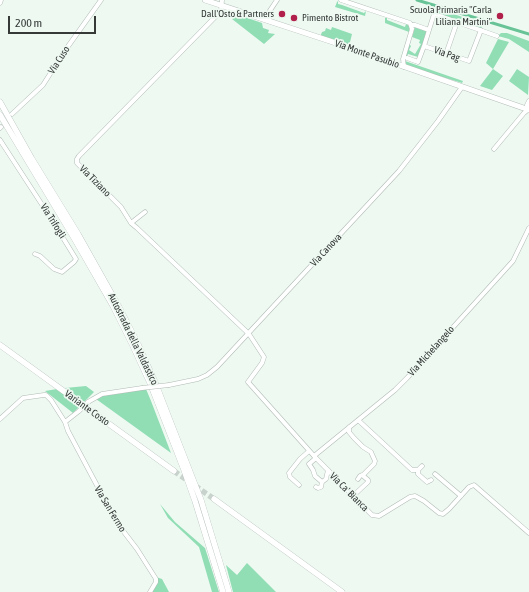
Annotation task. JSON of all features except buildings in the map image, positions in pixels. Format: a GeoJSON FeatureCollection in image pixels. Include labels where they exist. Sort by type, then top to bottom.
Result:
{"type":"FeatureCollection","features":[{"type":"Feature","properties":{"kind":"highway","name":"Autostrada della Valdastico"},"geometry":{"type":"LineString","coordinates":[[0,102],[32,159],[78,234],[138,344],[155,382],[194,480],[229,592]]}},
{"type":"Feature","properties":{"kind":"highway","name":"Autostrada della Valdastico"},"geometry":{"type":"LineString","coordinates":[[0,115],[74,238],[113,306],[133,346],[150,383],[195,501],[223,592]]}},
{"type":"Feature","properties":{"kind":"highway","name":"Variante Costo"},"geometry":{"type":"LineString","coordinates":[[0,345],[174,471]]}},
{"type":"Feature","properties":{"kind":"highway"},"geometry":{"type":"LineString","coordinates":[[214,499],[342,592]]}},
{"type":"Feature","properties":{"kind":"main road","name":"Via Monte Pasubio"},"geometry":{"type":"LineString","coordinates":[[205,0],[259,17],[529,110]]}},
{"type":"Feature","properties":{"kind":"street","name":"Via Cuso"},"geometry":{"type":"LineString","coordinates":[[12,114],[43,85],[64,52],[101,0]]}},
{"type":"Feature","properties":{"kind":"street"},"geometry":{"type":"LineString","coordinates":[[222,0],[222,6]]}},
{"type":"Feature","properties":{"kind":"street"},"geometry":{"type":"LineString","coordinates":[[259,17],[269,12],[277,0]]}},
{"type":"Feature","properties":{"kind":"street"},"geometry":{"type":"LineString","coordinates":[[341,0],[429,30]]}},
{"type":"Feature","properties":{"kind":"street","name":"Via Tiziano"},"geometry":{"type":"LineString","coordinates":[[222,6],[221,11],[77,159],[77,163],[125,211],[131,223],[249,334]]}},
{"type":"Feature","properties":{"kind":"street"},"geometry":{"type":"LineString","coordinates":[[269,12],[269,21]]}},
{"type":"Feature","properties":{"kind":"street","name":"Via Pag"},"geometry":{"type":"LineString","coordinates":[[405,57],[418,62],[434,14],[497,36]]}},
{"type":"Feature","properties":{"kind":"street"},"geometry":{"type":"LineString","coordinates":[[446,54],[457,22]]}},
{"type":"Feature","properties":{"kind":"street"},"geometry":{"type":"LineString","coordinates":[[404,67],[402,61],[405,57],[412,28],[411,25]]}},
{"type":"Feature","properties":{"kind":"street","name":"Via Pag"},"geometry":{"type":"LineString","coordinates":[[424,46],[469,62],[481,30]]}},
{"type":"Feature","properties":{"kind":"street"},"geometry":{"type":"LineString","coordinates":[[396,64],[405,57]]}},
{"type":"Feature","properties":{"kind":"street","name":"Via Canova"},"geometry":{"type":"LineString","coordinates":[[65,422],[88,402],[102,394],[191,381],[207,375],[218,367],[399,171],[462,87]]}},
{"type":"Feature","properties":{"kind":"street"},"geometry":{"type":"LineString","coordinates":[[494,150],[529,110],[528,102],[519,106]]}},
{"type":"Feature","properties":{"kind":"street","name":"Via Trifogli"},"geometry":{"type":"LineString","coordinates":[[0,140],[76,259],[62,272],[54,269],[40,256],[35,254]]}},
{"type":"Feature","properties":{"kind":"street"},"geometry":{"type":"LineString","coordinates":[[131,223],[145,212]]}},
{"type":"Feature","properties":{"kind":"street","name":"Via Michelangelo"},"geometry":{"type":"LineString","coordinates":[[315,457],[408,377],[516,257],[529,228]]}},
{"type":"Feature","properties":{"kind":"street","name":"Via Ca' Bianca"},"geometry":{"type":"LineString","coordinates":[[249,334],[264,357],[261,366],[248,382],[309,451],[372,515],[377,517],[412,496],[420,498],[435,511],[443,514],[447,512],[469,487],[476,486],[529,533]]}},
{"type":"Feature","properties":{"kind":"street"},"geometry":{"type":"LineString","coordinates":[[0,419],[23,398],[46,395],[51,400],[65,422]]}},
{"type":"Feature","properties":{"kind":"street"},"geometry":{"type":"LineString","coordinates":[[358,420],[412,470],[418,470],[422,466]]}},
{"type":"Feature","properties":{"kind":"street","name":"Via San Fermo"},"geometry":{"type":"LineString","coordinates":[[65,422],[68,431],[111,514],[121,530],[137,549],[156,579],[156,582],[150,592]]}},
{"type":"Feature","properties":{"kind":"street"},"geometry":{"type":"LineString","coordinates":[[349,427],[349,431],[352,436],[363,447],[371,452],[375,461],[374,464],[358,479]]}},
{"type":"Feature","properties":{"kind":"street"},"geometry":{"type":"LineString","coordinates":[[299,485],[290,477],[289,473],[309,451]]}},
{"type":"Feature","properties":{"kind":"street"},"geometry":{"type":"LineString","coordinates":[[315,457],[308,464],[313,470],[315,476],[322,482]]}},
{"type":"Feature","properties":{"kind":"street"},"geometry":{"type":"LineString","coordinates":[[316,487],[321,487],[322,482],[326,479],[328,470]]}},
{"type":"Feature","properties":{"kind":"street"},"geometry":{"type":"LineString","coordinates":[[418,470],[418,474],[427,482],[431,480]]}},
{"type":"Feature","properties":{"kind":"street"},"geometry":{"type":"LineString","coordinates":[[435,474],[461,496]]}},
{"type":"Feature","properties":{"kind":"street"},"geometry":{"type":"LineString","coordinates":[[353,496],[368,482],[363,475]]}},
{"type":"Feature","properties":{"kind":"green space"},"geometry":{"type":"Polygon","coordinates":[[[338,1],[338,4],[364,13],[366,11],[365,16],[335,7],[338,1]]]}},
{"type":"Feature","properties":{"kind":"green space"},"geometry":{"type":"Polygon","coordinates":[[[436,8],[483,24],[481,29],[435,13],[436,8]]]}},
{"type":"Feature","properties":{"kind":"green space"},"geometry":{"type":"Polygon","coordinates":[[[236,14],[262,23],[263,28],[269,30],[268,33],[275,34],[264,44],[232,19],[236,14]]]}},
{"type":"Feature","properties":{"kind":"green space"},"geometry":{"type":"Polygon","coordinates":[[[385,18],[405,27],[406,24],[408,25],[410,28],[409,32],[385,23],[385,18]]]}},
{"type":"Feature","properties":{"kind":"green space"},"geometry":{"type":"Polygon","coordinates":[[[332,27],[352,34],[349,46],[320,37],[326,28],[331,30],[332,27]]]}},
{"type":"Feature","properties":{"kind":"green space"},"geometry":{"type":"Polygon","coordinates":[[[415,27],[427,31],[418,57],[408,54],[405,61],[463,81],[462,83],[406,66],[404,60],[409,44],[411,46],[409,50],[415,54],[421,44],[419,43],[420,40],[412,37],[415,27]]]}},
{"type":"Feature","properties":{"kind":"green space"},"geometry":{"type":"Polygon","coordinates":[[[501,33],[507,33],[529,41],[529,52],[509,39],[498,36],[501,33]]]}},
{"type":"Feature","properties":{"kind":"green space"},"geometry":{"type":"Polygon","coordinates":[[[498,39],[509,42],[493,69],[486,63],[498,39]]]}},
{"type":"Feature","properties":{"kind":"green space"},"geometry":{"type":"Polygon","coordinates":[[[493,69],[503,76],[492,90],[480,86],[493,69]]]}},
{"type":"Feature","properties":{"kind":"green space"},"geometry":{"type":"Polygon","coordinates":[[[517,69],[529,77],[528,95],[509,81],[517,69]]]}},
{"type":"Feature","properties":{"kind":"green space"},"geometry":{"type":"Polygon","coordinates":[[[86,386],[94,392],[84,402],[65,388],[86,386]]]}},
{"type":"Feature","properties":{"kind":"green space"},"geometry":{"type":"Polygon","coordinates":[[[57,389],[80,406],[73,413],[45,391],[57,389]]]}},
{"type":"Feature","properties":{"kind":"green space"},"geometry":{"type":"Polygon","coordinates":[[[146,389],[171,453],[96,399],[99,396],[146,389]]]}},
{"type":"Feature","properties":{"kind":"green space"},"geometry":{"type":"Polygon","coordinates":[[[160,504],[175,522],[205,548],[219,592],[212,592],[199,547],[168,518],[160,504]]]}},
{"type":"Feature","properties":{"kind":"green space"},"geometry":{"type":"Polygon","coordinates":[[[247,563],[276,592],[233,592],[226,565],[237,575],[247,563]]]}},
{"type":"Feature","properties":{"kind":"green space"},"geometry":{"type":"Polygon","coordinates":[[[156,577],[162,579],[169,592],[151,592],[156,577]]]}},
{"type":"Feature","properties":{"kind":"waterway"},"geometry":{"type":"LineString","coordinates":[[417,0],[529,34]]}},
{"type":"Feature","properties":{"kind":"tunnel"},"geometry":{"type":"LineString","coordinates":[[174,471],[214,499]]}},
{"type":"Feature","properties":{"kind":"place","name":"Dall'Osto & Partners"},"geometry":{"type":"Point","coordinates":[282,14]}},
{"type":"Feature","properties":{"kind":"place","name":"Scuola Primaria \"Carla Liliana Martini\""},"geometry":{"type":"Point","coordinates":[500,16]}},
{"type":"Feature","properties":{"kind":"place","name":"Pimento Bistrot"},"geometry":{"type":"Point","coordinates":[294,18]}}]}
